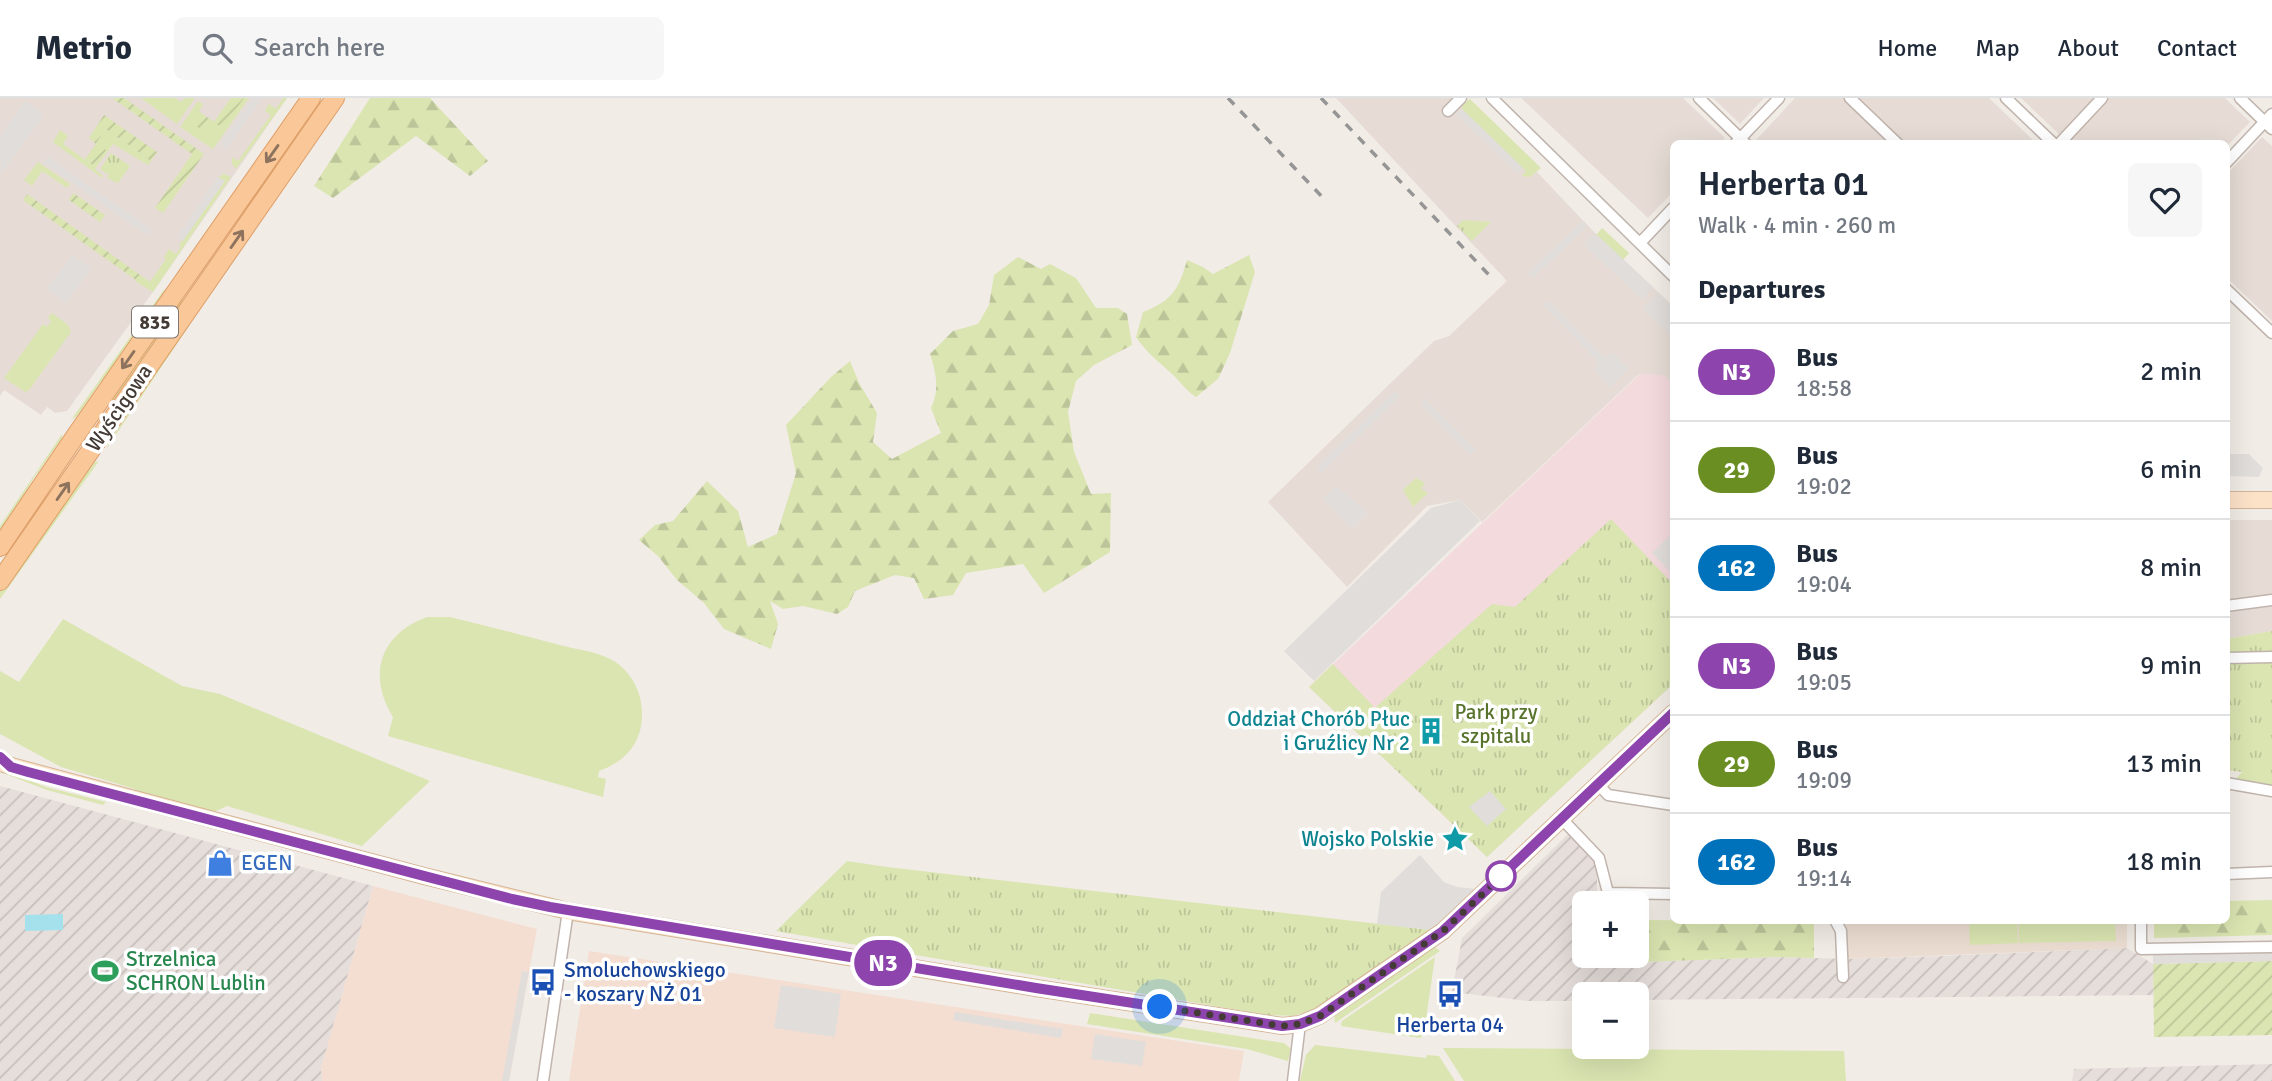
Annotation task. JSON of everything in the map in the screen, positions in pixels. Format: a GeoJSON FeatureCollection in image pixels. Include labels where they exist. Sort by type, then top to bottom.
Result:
{"type":"FeatureCollection","features":[{"type":"Feature","properties":{"kind":"main road","name":"Wyścigowa"},"geometry":{"type":"LineString","coordinates":[[0,547],[83,423],[311,98]]}},
{"type":"Feature","properties":{"kind":"main road","name":"Wyścigowa"},"geometry":{"type":"LineString","coordinates":[[0,581],[335,98]]}},
{"type":"Feature","properties":{"kind":"street"},"geometry":{"type":"LineString","coordinates":[[1448,111],[1461,98]]}},
{"type":"Feature","properties":{"kind":"street"},"geometry":{"type":"LineString","coordinates":[[1492,98],[1670,273]]}},
{"type":"Feature","properties":{"kind":"street"},"geometry":{"type":"LineString","coordinates":[[1699,98],[1739,140]]}},
{"type":"Feature","properties":{"kind":"street"},"geometry":{"type":"LineString","coordinates":[[1743,140],[1779,98]]}},
{"type":"Feature","properties":{"kind":"street"},"geometry":{"type":"LineString","coordinates":[[1850,98],[1894,140]]}},
{"type":"Feature","properties":{"kind":"street"},"geometry":{"type":"LineString","coordinates":[[2006,98],[2052,140]]}},
{"type":"Feature","properties":{"kind":"street"},"geometry":{"type":"LineString","coordinates":[[2060,140],[2102,98]]}},
{"type":"Feature","properties":{"kind":"street"},"geometry":{"type":"LineString","coordinates":[[2230,159],[2270,122],[2240,98]]}},
{"type":"Feature","properties":{"kind":"street"},"geometry":{"type":"LineString","coordinates":[[1640,243],[1670,211]]}},
{"type":"Feature","properties":{"kind":"street"},"geometry":{"type":"LineString","coordinates":[[2230,293],[2272,333]]}},
{"type":"Feature","properties":{"kind":"street"},"geometry":{"type":"LineString","coordinates":[[2230,500],[2272,500]]}},
{"type":"Feature","properties":{"kind":"street"},"geometry":{"type":"LineString","coordinates":[[2230,605],[2272,600]]}},
{"type":"Feature","properties":{"kind":"street"},"geometry":{"type":"LineString","coordinates":[[2230,658],[2272,657]]}},
{"type":"Feature","properties":{"kind":"street"},"geometry":{"type":"LineString","coordinates":[[4,762],[512,899],[568,911],[1282,1026],[1300,1024],[1320,1016],[1443,931],[1670,716]]}},
{"type":"Feature","properties":{"kind":"street"},"geometry":{"type":"LineString","coordinates":[[1598,784],[1608,795],[1670,805]]}},
{"type":"Feature","properties":{"kind":"street"},"geometry":{"type":"LineString","coordinates":[[2230,784],[2272,791]]}},
{"type":"Feature","properties":{"kind":"street"},"geometry":{"type":"LineString","coordinates":[[1562,819],[1599,859],[1608,893],[1670,894]]}},
{"type":"Feature","properties":{"kind":"street"},"geometry":{"type":"LineString","coordinates":[[2230,874],[2272,872]]}},
{"type":"Feature","properties":{"kind":"street"},"geometry":{"type":"LineString","coordinates":[[542,1081],[568,911]]}},
{"type":"Feature","properties":{"kind":"street"},"geometry":{"type":"LineString","coordinates":[[1837,924],[1841,931],[1843,978]]}},
{"type":"Feature","properties":{"kind":"street"},"geometry":{"type":"LineString","coordinates":[[2141,924],[2141,949],[2272,947]]}},
{"type":"Feature","properties":{"kind":"street"},"geometry":{"type":"LineString","coordinates":[[1293,1081],[1300,1024]]}},
{"type":"Feature","properties":{"kind":"shaded area"},"geometry":{"type":"Polygon","coordinates":[[[0,98],[287,98],[67,411],[55,413],[47,407],[41,415],[4,390],[0,396],[0,98]]]}},
{"type":"Feature","properties":{"kind":"shaded area"},"geometry":{"type":"Polygon","coordinates":[[[252,98],[262,98],[227,149],[220,144],[252,98]]]}},
{"type":"Feature","properties":{"kind":"shaded area"},"geometry":{"type":"Polygon","coordinates":[[[1336,98],[1460,98],[1536,171],[1595,233],[1670,303],[1670,382],[1639,374],[1482,522],[1460,500],[1427,506],[1347,587],[1268,502],[1434,341],[1449,336],[1507,281],[1336,98]]]}},
{"type":"Feature","properties":{"kind":"shaded area"},"geometry":{"type":"Polygon","coordinates":[[[1521,98],[1683,98],[1725,138],[1670,140],[1670,195],[1648,218],[1521,98]]]}},
{"type":"Feature","properties":{"kind":"shaded area"},"geometry":{"type":"Polygon","coordinates":[[[1713,98],[1764,98],[1740,124],[1713,98]]]}},
{"type":"Feature","properties":{"kind":"shaded area"},"geometry":{"type":"Polygon","coordinates":[[[1795,98],[1845,98],[1889,140],[1756,140],[1795,98]]]}},
{"type":"Feature","properties":{"kind":"shaded area"},"geometry":{"type":"Polygon","coordinates":[[[1857,98],[1989,98],[2033,140],[1902,140],[1857,98]]]}},
{"type":"Feature","properties":{"kind":"shaded area"},"geometry":{"type":"Polygon","coordinates":[[[2021,98],[2098,98],[2061,136],[2021,98]]]}},
{"type":"Feature","properties":{"kind":"shaded area"},"geometry":{"type":"Polygon","coordinates":[[[2107,98],[2225,98],[2250,122],[2230,143],[2230,140],[2066,140],[2107,98]]]}},
{"type":"Feature","properties":{"kind":"shaded area"},"geometry":{"type":"Polygon","coordinates":[[[25,101],[44,115],[1,174],[0,136],[25,101]]]}},
{"type":"Feature","properties":{"kind":"shaded area"},"geometry":{"type":"Polygon","coordinates":[[[1462,109],[1523,168],[1517,173],[1456,114],[1462,109]]]}},
{"type":"Feature","properties":{"kind":"shaded area"},"geometry":{"type":"Polygon","coordinates":[[[2262,137],[2272,146],[2272,321],[2230,281],[2230,171],[2262,137]]]}},
{"type":"Feature","properties":{"kind":"shaded area"},"geometry":{"type":"Polygon","coordinates":[[[48,157],[151,229],[147,235],[44,163],[48,157]]]}},
{"type":"Feature","properties":{"kind":"shaded area"},"geometry":{"type":"Polygon","coordinates":[[[218,177],[225,181],[183,241],[177,237],[218,177]]]}},
{"type":"Feature","properties":{"kind":"shaded area"},"geometry":{"type":"Polygon","coordinates":[[[1582,221],[1587,227],[1533,278],[1528,273],[1582,221]]]}},
{"type":"Feature","properties":{"kind":"shaded area"},"geometry":{"type":"Polygon","coordinates":[[[1595,233],[1653,287],[1642,299],[1584,245],[1595,233]]]}},
{"type":"Feature","properties":{"kind":"shaded area"},"geometry":{"type":"Polygon","coordinates":[[[72,255],[91,269],[66,303],[47,289],[72,255]]]}},
{"type":"Feature","properties":{"kind":"shaded area"},"geometry":{"type":"Polygon","coordinates":[[[1657,293],[1670,305],[1670,335],[1643,309],[1657,293]]]}},
{"type":"Feature","properties":{"kind":"shaded area"},"geometry":{"type":"Polygon","coordinates":[[[1548,300],[1605,358],[1612,352],[1629,369],[1610,387],[1594,370],[1599,363],[1543,305],[1548,300]]]}},
{"type":"Feature","properties":{"kind":"shaded area"},"geometry":{"type":"Polygon","coordinates":[[[1640,374],[1663,375],[1670,381],[1670,687],[1487,857],[1309,687],[1640,374]]]}},
{"type":"Feature","properties":{"kind":"shaded area"},"geometry":{"type":"Polygon","coordinates":[[[1395,391],[1400,396],[1322,473],[1316,467],[1395,391]]]}},
{"type":"Feature","properties":{"kind":"shaded area"},"geometry":{"type":"Polygon","coordinates":[[[1425,398],[1476,450],[1470,455],[1420,404],[1425,398]]]}},
{"type":"Feature","properties":{"kind":"shaded area"},"geometry":{"type":"Polygon","coordinates":[[[2230,454],[2249,454],[2263,468],[2259,477],[2230,476],[2230,454]]]}},
{"type":"Feature","properties":{"kind":"shaded area"},"geometry":{"type":"Polygon","coordinates":[[[1334,488],[1339,488],[1368,513],[1352,529],[1323,499],[1334,488]]]}},
{"type":"Feature","properties":{"kind":"shaded area"},"geometry":{"type":"Polygon","coordinates":[[[1460,500],[1480,521],[1314,681],[1284,651],[1431,508],[1460,500]]]}},
{"type":"Feature","properties":{"kind":"shaded area"},"geometry":{"type":"Polygon","coordinates":[[[2230,520],[2272,520],[2272,631],[2230,638],[2230,520]]]}},
{"type":"Feature","properties":{"kind":"shaded area"},"geometry":{"type":"Polygon","coordinates":[[[1670,536],[1670,572],[1652,553],[1670,536]]]}},
{"type":"Feature","properties":{"kind":"shaded area"},"geometry":{"type":"Polygon","coordinates":[[[0,786],[373,886],[321,1068],[322,1081],[0,1081],[0,786]]]}},
{"type":"Feature","properties":{"kind":"shaded area"},"geometry":{"type":"Polygon","coordinates":[[[1490,791],[1506,809],[1487,826],[1469,807],[1490,791]]]}},
{"type":"Feature","properties":{"kind":"shaded area"},"geometry":{"type":"Polygon","coordinates":[[[1570,832],[1597,860],[1597,891],[1572,891],[1572,968],[1649,968],[1649,962],[1778,957],[1848,959],[2127,948],[2153,964],[2153,995],[1649,1000],[1649,982],[1572,982],[1572,1001],[1529,1001],[1452,992],[1462,938],[1570,832]]]}},
{"type":"Feature","properties":{"kind":"shaded area"},"geometry":{"type":"Polygon","coordinates":[[[1420,855],[1444,882],[1457,887],[1476,889],[1431,930],[1377,924],[1381,892],[1420,855]]]}},
{"type":"Feature","properties":{"kind":"shaded area"},"geometry":{"type":"Polygon","coordinates":[[[373,886],[537,929],[509,1081],[322,1081],[321,1068],[373,886]]]}},
{"type":"Feature","properties":{"kind":"shaded area"},"geometry":{"type":"Polygon","coordinates":[[[1845,924],[2127,924],[2127,948],[1847,959],[1845,924]]]}},
{"type":"Feature","properties":{"kind":"shaded area"},"geometry":{"type":"Polygon","coordinates":[[[589,951],[1244,1051],[1239,1081],[569,1081],[589,951]]]}},
{"type":"Feature","properties":{"kind":"shaded area"},"geometry":{"type":"Polygon","coordinates":[[[2272,953],[2272,961],[2153,964],[2153,955],[2272,953]]]}},
{"type":"Feature","properties":{"kind":"shaded area"},"geometry":{"type":"Polygon","coordinates":[[[522,971],[529,972],[509,1081],[502,1081],[522,971]]]}},
{"type":"Feature","properties":{"kind":"shaded area"},"geometry":{"type":"Polygon","coordinates":[[[781,985],[841,994],[835,1037],[774,1028],[781,985]]]}},
{"type":"Feature","properties":{"kind":"shaded area"},"geometry":{"type":"Polygon","coordinates":[[[955,1012],[1063,1029],[1061,1038],[953,1020],[955,1012]]]}},
{"type":"Feature","properties":{"kind":"shaded area"},"geometry":{"type":"Polygon","coordinates":[[[1095,1034],[1146,1042],[1142,1066],[1091,1059],[1095,1034]]]}},
{"type":"Feature","properties":{"kind":"shaded area"},"geometry":{"type":"Polygon","coordinates":[[[2272,1064],[2272,1081],[2072,1081],[2074,1069],[2272,1064]]]}},
{"type":"Feature","properties":{"kind":"green space"},"geometry":{"type":"Polygon","coordinates":[[[112,98],[124,98],[204,154],[163,213],[155,208],[192,154],[112,98]]]}},
{"type":"Feature","properties":{"kind":"green space"},"geometry":{"type":"Polygon","coordinates":[[[141,98],[175,98],[181,102],[185,98],[195,98],[177,124],[141,98]]]}},
{"type":"Feature","properties":{"kind":"green space"},"geometry":{"type":"Polygon","coordinates":[[[231,98],[249,98],[213,149],[180,127],[198,101],[203,104],[199,112],[214,122],[231,98]]]}},
{"type":"Feature","properties":{"kind":"green space"},"geometry":{"type":"Polygon","coordinates":[[[231,98],[244,98],[222,128],[214,122],[231,98]]]}},
{"type":"Feature","properties":{"kind":"green space"},"geometry":{"type":"Polygon","coordinates":[[[283,98],[287,98],[236,169],[232,164],[232,157],[238,161],[271,115],[265,111],[269,104],[276,109],[283,98]]]}},
{"type":"Feature","properties":{"kind":"green space"},"geometry":{"type":"Polygon","coordinates":[[[370,98],[430,98],[488,161],[470,176],[416,136],[333,198],[314,186],[370,98]]]}},
{"type":"Feature","properties":{"kind":"green space"},"geometry":{"type":"Polygon","coordinates":[[[1470,99],[1541,168],[1530,177],[1522,176],[1526,171],[1462,109],[1462,105],[1470,99]]]}},
{"type":"Feature","properties":{"kind":"green space"},"geometry":{"type":"Polygon","coordinates":[[[198,111],[214,122],[206,133],[191,122],[198,111]]]}},
{"type":"Feature","properties":{"kind":"green space"},"geometry":{"type":"Polygon","coordinates":[[[104,115],[157,152],[151,161],[106,129],[96,143],[106,150],[94,166],[85,159],[96,144],[89,138],[104,115]]]}},
{"type":"Feature","properties":{"kind":"green space"},"geometry":{"type":"Polygon","coordinates":[[[106,129],[151,161],[148,165],[113,144],[95,169],[102,178],[53,142],[60,130],[68,136],[63,144],[94,166],[105,150],[96,143],[106,129]]]}},
{"type":"Feature","properties":{"kind":"green space"},"geometry":{"type":"Polygon","coordinates":[[[111,153],[130,166],[118,183],[107,178],[109,175],[100,169],[111,153]]]}},
{"type":"Feature","properties":{"kind":"green space"},"geometry":{"type":"Polygon","coordinates":[[[38,162],[70,184],[67,188],[42,171],[32,186],[24,180],[38,162]]]}},
{"type":"Feature","properties":{"kind":"green space"},"geometry":{"type":"Polygon","coordinates":[[[224,174],[231,177],[153,292],[135,281],[140,275],[150,282],[166,259],[164,257],[169,249],[176,254],[181,247],[179,245],[224,181],[218,177],[224,174]]]}},
{"type":"Feature","properties":{"kind":"green space"},"geometry":{"type":"Polygon","coordinates":[[[73,193],[105,215],[100,222],[69,200],[73,193]]]}},
{"type":"Feature","properties":{"kind":"green space"},"geometry":{"type":"Polygon","coordinates":[[[27,194],[140,275],[136,280],[23,200],[27,194]]]}},
{"type":"Feature","properties":{"kind":"green space"},"geometry":{"type":"Polygon","coordinates":[[[1463,220],[1491,222],[1472,241],[1457,226],[1463,220]]]}},
{"type":"Feature","properties":{"kind":"green space"},"geometry":{"type":"Polygon","coordinates":[[[1602,228],[1629,253],[1623,260],[1596,235],[1602,228]]]}},
{"type":"Feature","properties":{"kind":"green space"},"geometry":{"type":"Polygon","coordinates":[[[1249,255],[1255,272],[1230,353],[1218,379],[1196,397],[1148,352],[1136,337],[1143,312],[1173,293],[1187,260],[1213,274],[1249,255]]]}},
{"type":"Feature","properties":{"kind":"green space"},"geometry":{"type":"Polygon","coordinates":[[[1018,257],[1041,269],[1050,264],[1076,278],[1096,308],[1118,308],[1127,314],[1132,345],[1094,365],[1076,381],[1068,412],[1074,452],[1091,494],[1111,493],[1110,552],[1044,593],[1023,564],[966,573],[953,595],[924,599],[914,578],[895,575],[855,591],[848,607],[837,614],[803,606],[783,609],[770,601],[778,624],[771,649],[724,629],[704,603],[677,580],[658,556],[639,540],[655,525],[673,521],[707,481],[738,511],[748,547],[777,534],[796,473],[786,425],[831,377],[850,361],[859,383],[877,413],[873,442],[892,459],[941,433],[931,408],[936,381],[930,354],[953,331],[978,324],[989,305],[994,275],[1018,257]]]}},
{"type":"Feature","properties":{"kind":"green space"},"geometry":{"type":"Polygon","coordinates":[[[170,286],[134,342],[77,416],[71,420],[163,291],[170,286]]]}},
{"type":"Feature","properties":{"kind":"green space"},"geometry":{"type":"Polygon","coordinates":[[[182,293],[182,303],[113,403],[110,400],[182,293]]]}},
{"type":"Feature","properties":{"kind":"green space"},"geometry":{"type":"Polygon","coordinates":[[[52,313],[68,325],[71,332],[25,392],[4,378],[43,324],[47,327],[52,313]]]}},
{"type":"Feature","properties":{"kind":"green space"},"geometry":{"type":"Polygon","coordinates":[[[196,314],[195,317],[107,448],[154,371],[196,314]]]}},
{"type":"Feature","properties":{"kind":"green space"},"geometry":{"type":"Polygon","coordinates":[[[62,434],[62,438],[33,479],[0,535],[0,526],[62,434]]]}},
{"type":"Feature","properties":{"kind":"green space"},"geometry":{"type":"Polygon","coordinates":[[[99,461],[0,599],[0,590],[95,462],[99,461]]]}},
{"type":"Feature","properties":{"kind":"green space"},"geometry":{"type":"Polygon","coordinates":[[[1416,478],[1425,483],[1421,489],[1428,493],[1413,507],[1403,490],[1416,478]]]}},
{"type":"Feature","properties":{"kind":"green space","name":"Park przy szpitalu"},"geometry":{"type":"Polygon","coordinates":[[[1611,519],[1670,581],[1670,687],[1487,857],[1352,728],[1492,604],[1515,607],[1611,519]]]}},
{"type":"Feature","properties":{"kind":"green space"},"geometry":{"type":"Polygon","coordinates":[[[427,617],[450,617],[590,652],[611,659],[624,669],[638,691],[642,708],[641,726],[636,742],[627,754],[599,771],[598,777],[606,779],[603,797],[388,736],[393,717],[381,686],[383,658],[398,634],[427,617]]]}},
{"type":"Feature","properties":{"kind":"green space"},"geometry":{"type":"Polygon","coordinates":[[[63,619],[182,686],[220,694],[430,781],[362,846],[227,806],[214,812],[135,792],[135,789],[61,767],[0,734],[0,671],[19,682],[63,619]]]}},
{"type":"Feature","properties":{"kind":"green space"},"geometry":{"type":"Polygon","coordinates":[[[2272,631],[2272,787],[2235,780],[2242,772],[2230,770],[2230,638],[2272,631]]]}},
{"type":"Feature","properties":{"kind":"green space"},"geometry":{"type":"Polygon","coordinates":[[[1333,664],[1375,708],[1352,728],[1309,687],[1333,664]]]}},
{"type":"Feature","properties":{"kind":"green space"},"geometry":{"type":"Polygon","coordinates":[[[0,769],[46,787],[106,802],[103,805],[47,790],[0,772],[0,769]]]}},
{"type":"Feature","properties":{"kind":"green space"},"geometry":{"type":"Polygon","coordinates":[[[847,861],[1431,930],[1314,1010],[1293,1016],[1267,1015],[776,931],[847,861]]]}},
{"type":"Feature","properties":{"kind":"green space"},"geometry":{"type":"Polygon","coordinates":[[[2272,900],[2272,935],[2154,938],[2154,924],[2230,924],[2230,901],[2272,900]]]}},
{"type":"Feature","properties":{"kind":"green space"},"geometry":{"type":"Polygon","coordinates":[[[1649,920],[1670,920],[1670,924],[1814,924],[1814,958],[1649,962],[1649,920]]]}},
{"type":"Feature","properties":{"kind":"green space"},"geometry":{"type":"Polygon","coordinates":[[[1969,924],[2017,924],[2018,943],[1970,945],[1969,924]]]}},
{"type":"Feature","properties":{"kind":"green space"},"geometry":{"type":"Polygon","coordinates":[[[2019,924],[2115,924],[2116,941],[2019,943],[2019,924]]]}},
{"type":"Feature","properties":{"kind":"green space"},"geometry":{"type":"Polygon","coordinates":[[[1434,946],[1440,951],[1335,1023],[1334,1015],[1434,946]]]}},
{"type":"Feature","properties":{"kind":"green space"},"geometry":{"type":"Polygon","coordinates":[[[1435,957],[1424,1033],[1420,1038],[1341,1026],[1342,1021],[1435,957]]]}},
{"type":"Feature","properties":{"kind":"green space"},"geometry":{"type":"Polygon","coordinates":[[[2272,961],[2272,1035],[2154,1037],[2153,964],[2272,961]]]}},
{"type":"Feature","properties":{"kind":"green space"},"geometry":{"type":"Polygon","coordinates":[[[1090,1013],[1284,1043],[1291,1049],[1288,1061],[1247,1049],[1087,1024],[1090,1013]]]}},
{"type":"Feature","properties":{"kind":"green space"},"geometry":{"type":"Polygon","coordinates":[[[1315,1045],[1426,1058],[1427,1055],[1439,1056],[1455,1081],[1300,1081],[1306,1055],[1315,1045]]]}},
{"type":"Feature","properties":{"kind":"green space"},"geometry":{"type":"Polygon","coordinates":[[[1443,1048],[1572,1049],[1572,1059],[1649,1059],[1649,1050],[1844,1051],[1846,1081],[1464,1081],[1443,1048]]]}},
{"type":"Feature","properties":{"kind":"water"},"geometry":{"type":"Polygon","coordinates":[[[63,914],[63,930],[25,931],[25,915],[63,914]]]}},
{"type":"Feature","properties":{"kind":"railway"},"geometry":{"type":"LineString","coordinates":[[1228,98],[1327,202]]}},
{"type":"Feature","properties":{"kind":"railway"},"geometry":{"type":"LineString","coordinates":[[1321,98],[1491,277]]}},
{"type":"Feature","properties":{"kind":"bus line","name":"N3"},"geometry":{"type":"LineString","coordinates":[[0,757],[11,767],[28,772],[550,907],[1282,1026],[1300,1024],[1320,1016],[1443,931],[1670,716]]}},
{"type":"Feature","properties":{"kind":"place","name":"Oddział Chorób Płuc i Gruźlicy Nr 2"},"geometry":{"type":"Point","coordinates":[1431,731]}},
{"type":"Feature","properties":{"kind":"place","name":"Wojsko Polskie"},"geometry":{"type":"Point","coordinates":[1455,839]}},
{"type":"Feature","properties":{"kind":"place","name":"EGEN"},"geometry":{"type":"Point","coordinates":[220,863]}},
{"type":"Feature","properties":{"kind":"place","name":"Strzelnica SCHRON Lublin"},"geometry":{"type":"Point","coordinates":[105,971]}},
{"type":"Feature","properties":{"kind":"place","name":"Smoluchowskiego - koszary NŻ 01"},"geometry":{"type":"Point","coordinates":[543,982]}},
{"type":"Feature","properties":{"kind":"place","name":"Herberta 04"},"geometry":{"type":"Point","coordinates":[1450,994]}},
{"type":"Feature","properties":{"kind":"route"},"geometry":{"type":"LineString","coordinates":[[1160,1007],[1282,1026],[1300,1024],[1320,1016],[1443,931],[1506,872],[1501,876]]}}]}
